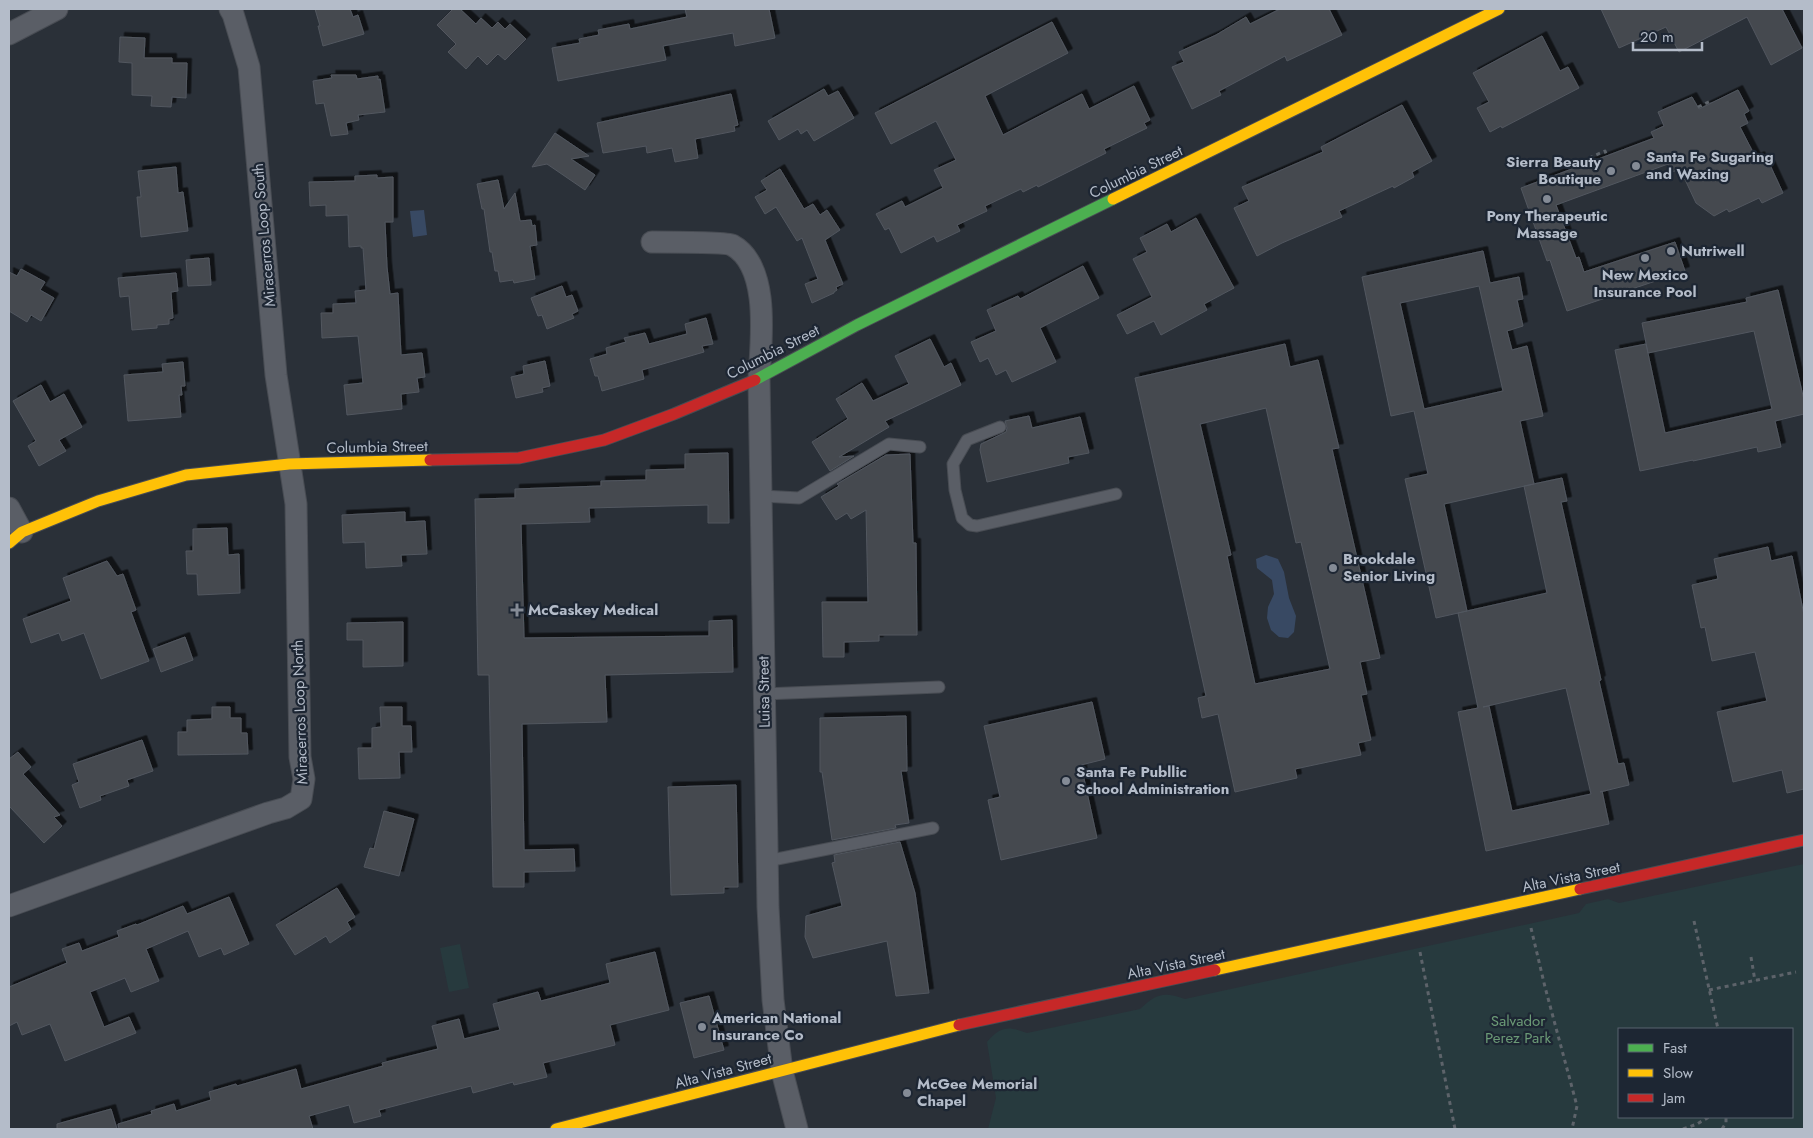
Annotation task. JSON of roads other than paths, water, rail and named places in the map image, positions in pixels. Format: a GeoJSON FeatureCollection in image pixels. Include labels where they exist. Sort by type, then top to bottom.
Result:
{"type":"FeatureCollection","features":[{"type":"Feature","properties":{"kind":"street"},"geometry":{"type":"LineString","coordinates":[[9,34],[57,9]]}},
{"type":"Feature","properties":{"kind":"street","name":"Miracerros Loop South"},"geometry":{"type":"LineString","coordinates":[[230,9],[249,67],[276,375],[289,464]]}},
{"type":"Feature","properties":{"kind":"street","name":"Columbia Street"},"geometry":{"type":"LineString","coordinates":[[16,537],[98,501],[186,475],[289,464],[519,458],[604,440],[674,414],[759,378],[857,325],[1476,14],[1499,9]]}},
{"type":"Feature","properties":{"kind":"street","name":"Luisa Street"},"geometry":{"type":"LineString","coordinates":[[652,242],[731,245],[745,256],[756,276],[759,292],[762,326],[759,378],[767,862],[774,1000],[782,1071],[797,1129]]}},
{"type":"Feature","properties":{"kind":"street","name":"Miracerros Loop North"},"geometry":{"type":"LineString","coordinates":[[9,906],[286,808],[301,799],[304,779],[300,757],[297,528],[296,504],[289,464]]}},
{"type":"Feature","properties":{"kind":"street"},"geometry":{"type":"LineString","coordinates":[[9,508],[16,537]]}},
{"type":"Feature","properties":{"kind":"street","name":"Alta Vista Street"},"geometry":{"type":"LineString","coordinates":[[556,1129],[959,1025],[1804,840]]}},
{"type":"Feature","properties":{"kind":"lane"},"geometry":{"type":"LineString","coordinates":[[1000,427],[967,440],[953,464],[955,490],[962,518],[970,526],[1116,494]]}},
{"type":"Feature","properties":{"kind":"lane"},"geometry":{"type":"LineString","coordinates":[[761,496],[799,498],[889,444],[920,447]]}},
{"type":"Feature","properties":{"kind":"lane"},"geometry":{"type":"LineString","coordinates":[[764,694],[939,687]]}},
{"type":"Feature","properties":{"kind":"lane"},"geometry":{"type":"LineString","coordinates":[[767,862],[933,828]]}},
{"type":"Feature","properties":{"kind":"water"},"geometry":{"type":"Polygon","coordinates":[[[424,210],[427,235],[413,237],[410,211],[424,210]]]}},
{"type":"Feature","properties":{"kind":"water"},"geometry":{"type":"Polygon","coordinates":[[[1266,555],[1278,559],[1284,572],[1289,598],[1296,616],[1294,632],[1288,638],[1279,637],[1271,630],[1267,618],[1268,607],[1274,594],[1272,580],[1257,568],[1256,559],[1266,555]]]}},
{"type":"Feature","properties":{"kind":"place","name":"Santa Fe Sugaring and Waxing"},"geometry":{"type":"Point","coordinates":[1636,166]}},
{"type":"Feature","properties":{"kind":"place","name":"Sierra Beauty Boutique"},"geometry":{"type":"Point","coordinates":[1611,171]}},
{"type":"Feature","properties":{"kind":"place","name":"Pony Therapeutic Massage"},"geometry":{"type":"Point","coordinates":[1547,199]}},
{"type":"Feature","properties":{"kind":"place","name":"Nutriwell"},"geometry":{"type":"Point","coordinates":[1671,251]}},
{"type":"Feature","properties":{"kind":"place","name":"New Mexico Insurance Pool"},"geometry":{"type":"Point","coordinates":[1645,258]}},
{"type":"Feature","properties":{"kind":"place","name":"Brookdale Senior Living"},"geometry":{"type":"Point","coordinates":[1333,568]}},
{"type":"Feature","properties":{"kind":"place","name":"McCaskey Medical"},"geometry":{"type":"Point","coordinates":[517,610]}},
{"type":"Feature","properties":{"kind":"place","name":"Santa Fe Publlic School Administration"},"geometry":{"type":"Point","coordinates":[1066,781]}},
{"type":"Feature","properties":{"kind":"place","name":"American National Insurance Co"},"geometry":{"type":"Point","coordinates":[702,1027]}},
{"type":"Feature","properties":{"kind":"place","name":"McGee Memorial Chapel"},"geometry":{"type":"Point","coordinates":[907,1093]}},
{"type":"Feature","properties":{"kind":"park label","name":"Salvador Perez Park"},"geometry":{"type":"Point","coordinates":[1518,1030]}}]}
